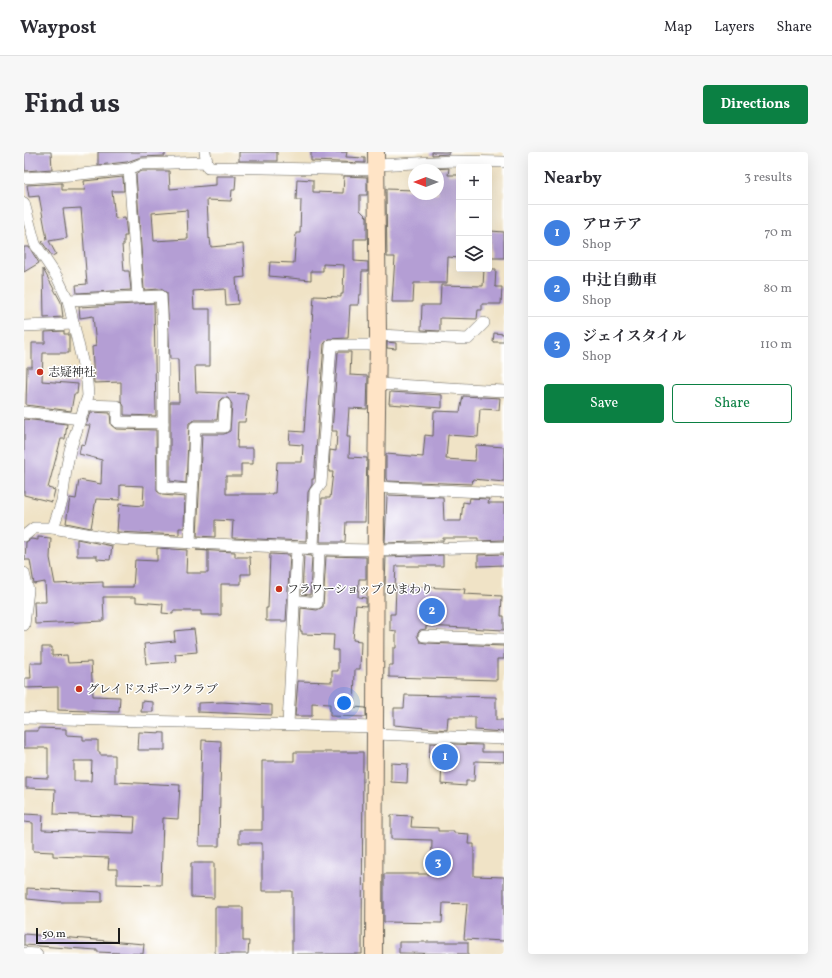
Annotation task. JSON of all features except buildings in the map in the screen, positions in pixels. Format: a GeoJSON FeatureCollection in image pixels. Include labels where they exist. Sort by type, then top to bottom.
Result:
{"type":"FeatureCollection","features":[{"type":"Feature","properties":{"kind":"street"},"geometry":{"type":"LineString","coordinates":[[24,178],[71,176],[129,169],[141,164],[206,157],[208,167],[377,162],[453,157],[468,164],[504,162]]}},
{"type":"Feature","properties":{"kind":"street"},"geometry":{"type":"LineString","coordinates":[[374,954],[375,550],[378,340],[377,162]]}},
{"type":"Feature","properties":{"kind":"street"},"geometry":{"type":"LineString","coordinates":[[129,169],[138,297]]}},
{"type":"Feature","properties":{"kind":"street"},"geometry":{"type":"LineString","coordinates":[[24,203],[30,244],[57,277],[68,300],[87,382],[88,396],[66,470],[62,501],[53,528]]}},
{"type":"Feature","properties":{"kind":"street"},"geometry":{"type":"LineString","coordinates":[[68,300],[161,296],[163,331],[163,488],[192,490]]}},
{"type":"Feature","properties":{"kind":"street"},"geometry":{"type":"LineString","coordinates":[[300,601],[317,602],[315,492],[322,484],[331,345],[378,340],[468,339],[484,323]]}},
{"type":"Feature","properties":{"kind":"street"},"geometry":{"type":"LineString","coordinates":[[24,326],[74,324]]}},
{"type":"Feature","properties":{"kind":"street"},"geometry":{"type":"LineString","coordinates":[[377,384],[504,391]]}},
{"type":"Feature","properties":{"kind":"street"},"geometry":{"type":"LineString","coordinates":[[190,543],[195,427],[224,427],[225,404]]}},
{"type":"Feature","properties":{"kind":"street"},"geometry":{"type":"LineString","coordinates":[[85,405],[117,406],[117,422],[163,423]]}},
{"type":"Feature","properties":{"kind":"street"},"geometry":{"type":"LineString","coordinates":[[24,412],[80,419]]}},
{"type":"Feature","properties":{"kind":"street"},"geometry":{"type":"LineString","coordinates":[[376,487],[504,493]]}},
{"type":"Feature","properties":{"kind":"street"},"geometry":{"type":"LineString","coordinates":[[24,536],[34,528],[53,528],[115,539],[316,549],[375,550],[504,547]]}},
{"type":"Feature","properties":{"kind":"street"},"geometry":{"type":"LineString","coordinates":[[288,724],[297,548]]}},
{"type":"Feature","properties":{"kind":"street"},"geometry":{"type":"LineString","coordinates":[[24,573],[28,590],[24,625]]}},
{"type":"Feature","properties":{"kind":"street"},"geometry":{"type":"LineString","coordinates":[[424,636],[504,639]]}},
{"type":"Feature","properties":{"kind":"street"},"geometry":{"type":"LineString","coordinates":[[24,718],[288,724],[504,739]]}},
{"type":"Feature","properties":{"kind":"street"},"geometry":{"type":"LineString","coordinates":[[24,953],[37,954]]}},
{"type":"Feature","properties":{"kind":"place","name":"志疑神社"},"geometry":{"type":"Point","coordinates":[40,372]}},
{"type":"Feature","properties":{"kind":"place","name":"フラワーショップ ひまわり"},"geometry":{"type":"Point","coordinates":[279,589]}},
{"type":"Feature","properties":{"kind":"place","name":"中辻自動車"},"geometry":{"type":"Point","coordinates":[432,611]}},
{"type":"Feature","properties":{"kind":"place","name":"グレイドスポーツクラブ"},"geometry":{"type":"Point","coordinates":[79,689]}},
{"type":"Feature","properties":{"kind":"place","name":"アロテア"},"geometry":{"type":"Point","coordinates":[445,757]}},
{"type":"Feature","properties":{"kind":"place","name":"ジェイスタイル"},"geometry":{"type":"Point","coordinates":[438,863]}}]}
